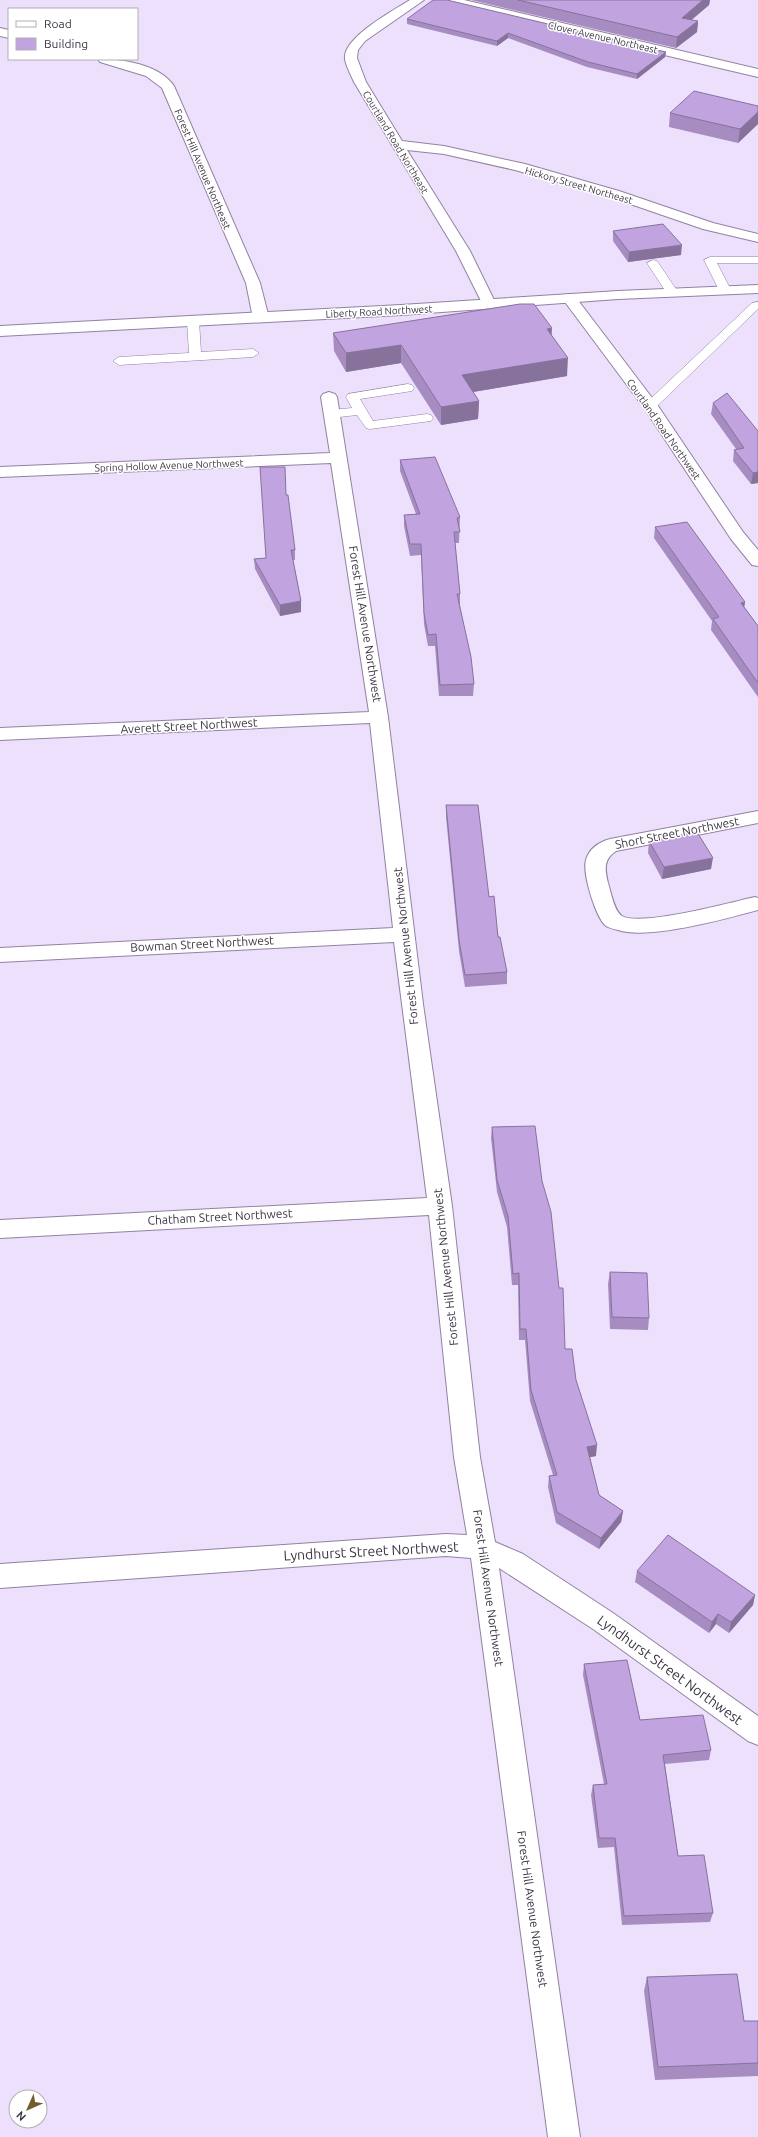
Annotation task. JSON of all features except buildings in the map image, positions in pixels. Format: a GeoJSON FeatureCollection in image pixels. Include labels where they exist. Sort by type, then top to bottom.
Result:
{"type":"FeatureCollection","features":[{"type":"Feature","properties":{"kind":"street","name":"Courtland Road Northeast"},"geometry":{"type":"LineString","coordinates":[[418,0],[361,38],[352,50],[351,58],[360,82],[463,251],[489,304]]}},
{"type":"Feature","properties":{"kind":"street","name":"Clover Avenue Northeast"},"geometry":{"type":"LineString","coordinates":[[448,0],[758,73]]}},
{"type":"Feature","properties":{"kind":"street","name":"Forest Hill Avenue Northeast"},"geometry":{"type":"LineString","coordinates":[[107,60],[151,73],[168,86],[234,242],[253,283],[260,318]]}},
{"type":"Feature","properties":{"kind":"street","name":"Hickory Street Northeast"},"geometry":{"type":"LineString","coordinates":[[398,145],[453,150],[575,182],[627,198],[726,233],[758,238]]}},
{"type":"Feature","properties":{"kind":"street","name":"Liberty Road Northwest"},"geometry":{"type":"LineString","coordinates":[[0,331],[260,318],[672,292],[758,289]]}},
{"type":"Feature","properties":{"kind":"street","name":"Courtland Road Northwest"},"geometry":{"type":"LineString","coordinates":[[569,298],[650,406],[737,534],[758,561]]}},
{"type":"Feature","properties":{"kind":"street","name":"Forest Hill Avenue Northwest"},"geometry":{"type":"LineString","coordinates":[[330,406],[379,717],[412,1004],[440,1206],[467,1457],[483,1549],[564,2137]]}},
{"type":"Feature","properties":{"kind":"street","name":"Spring Hollow Avenue Northwest"},"geometry":{"type":"LineString","coordinates":[[0,472],[338,458]]}},
{"type":"Feature","properties":{"kind":"street","name":"Averett Street Northwest"},"geometry":{"type":"LineString","coordinates":[[0,734],[379,717]]}},
{"type":"Feature","properties":{"kind":"street","name":"Short Street Northwest"},"geometry":{"type":"LineString","coordinates":[[755,904],[696,917],[634,927],[623,926],[614,921],[602,898],[596,874],[595,860],[600,852],[610,846],[758,817]]}},
{"type":"Feature","properties":{"kind":"street","name":"Bowman Street Northwest"},"geometry":{"type":"LineString","coordinates":[[0,955],[405,934]]}},
{"type":"Feature","properties":{"kind":"street","name":"Chatham Street Northwest"},"geometry":{"type":"LineString","coordinates":[[0,1229],[440,1206]]}},
{"type":"Feature","properties":{"kind":"street","name":"Lyndhurst Street Northwest"},"geometry":{"type":"LineString","coordinates":[[0,1576],[446,1545],[467,1546],[483,1549],[514,1562],[603,1621],[758,1732]]}},
{"type":"Feature","properties":{"kind":"lane"},"geometry":{"type":"LineString","coordinates":[[724,290],[710,260],[758,260]]}},
{"type":"Feature","properties":{"kind":"lane"},"geometry":{"type":"LineString","coordinates":[[653,263],[672,292]]}},
{"type":"Feature","properties":{"kind":"lane"},"geometry":{"type":"LineString","coordinates":[[650,406],[756,305]]}},
{"type":"Feature","properties":{"kind":"lane"},"geometry":{"type":"LineString","coordinates":[[193,321],[195,356]]}},
{"type":"Feature","properties":{"kind":"lane"},"geometry":{"type":"LineString","coordinates":[[119,361],[253,353]]}},
{"type":"Feature","properties":{"kind":"lane"},"geometry":{"type":"LineString","coordinates":[[408,388],[352,397],[370,425],[427,418]]}},
{"type":"Feature","properties":{"kind":"lane"},"geometry":{"type":"LineString","coordinates":[[330,406],[360,411]]}}]}
